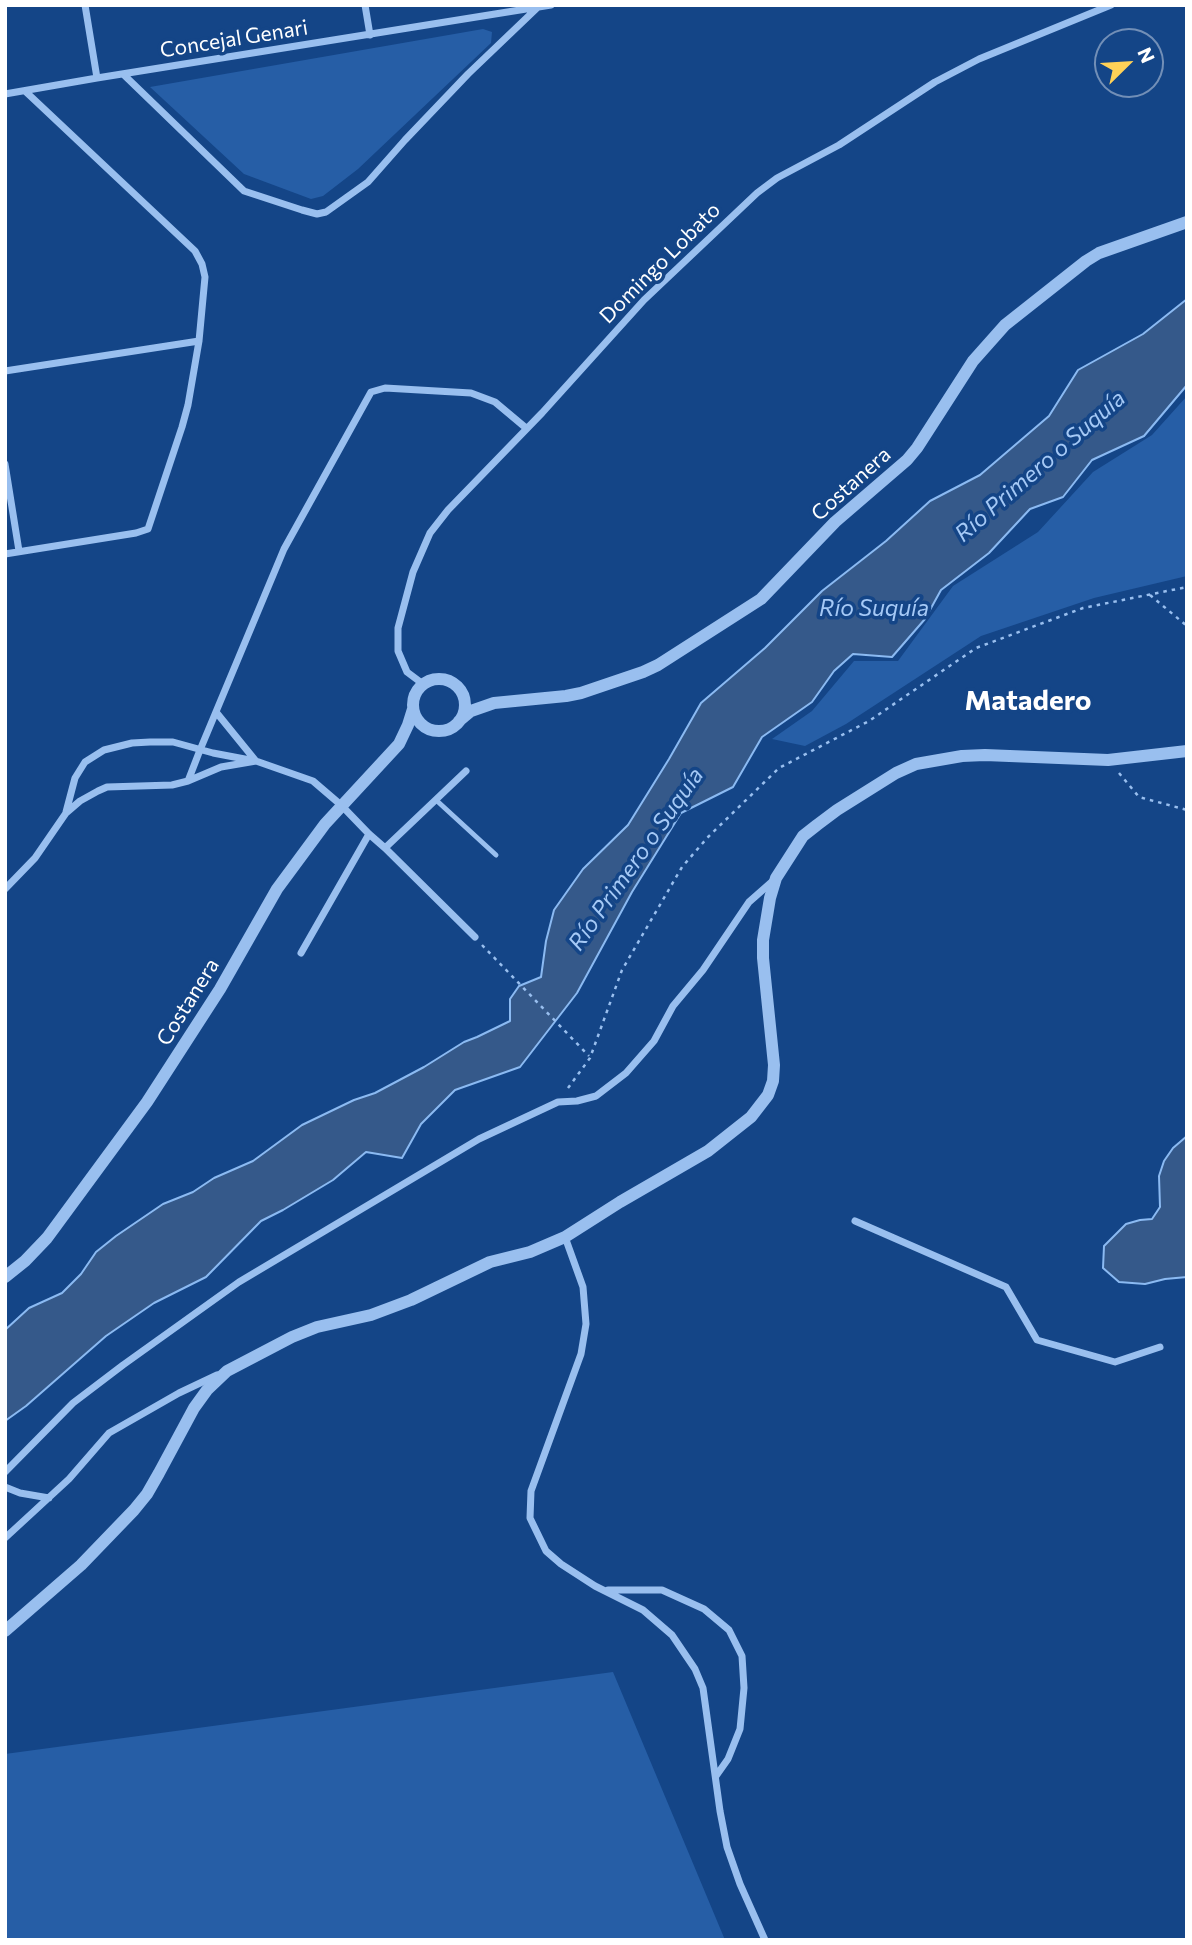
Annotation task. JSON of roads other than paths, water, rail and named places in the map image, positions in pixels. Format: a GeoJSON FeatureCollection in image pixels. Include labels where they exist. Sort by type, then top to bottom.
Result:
{"type":"FeatureCollection","features":[{"type":"Feature","properties":{"kind":"street"},"geometry":{"type":"LineString","coordinates":[[85,5],[97,78]]}},
{"type":"Feature","properties":{"kind":"street"},"geometry":{"type":"LineString","coordinates":[[365,5],[370,35]]}},
{"type":"Feature","properties":{"kind":"street","name":"Concejal Genari"},"geometry":{"type":"LineString","coordinates":[[5,94],[551,5]]}},
{"type":"Feature","properties":{"kind":"street","name":"Domingo Lobato"},"geometry":{"type":"LineString","coordinates":[[423,684],[407,672],[398,651],[398,628],[413,572],[430,533],[448,510],[644,300],[757,193],[778,178],[839,145],[912,96],[957,70],[1111,5]]}},
{"type":"Feature","properties":{"kind":"street"},"geometry":{"type":"LineString","coordinates":[[123,74],[244,191],[317,214],[334,209],[368,181],[468,74],[538,8]]}},
{"type":"Feature","properties":{"kind":"street"},"geometry":{"type":"LineString","coordinates":[[5,554],[148,529],[182,426],[199,341],[205,277],[195,251],[25,91]]}},
{"type":"Feature","properties":{"kind":"street","name":"Costanera"},"geometry":{"type":"LineString","coordinates":[[5,1277],[47,1238],[147,1102],[220,989],[277,889],[318,833],[341,804],[399,744],[417,734],[453,727],[471,711],[494,703],[566,696],[643,672],[761,599],[835,522],[906,460],[973,361],[1005,325],[1099,253],[1187,222]]}},
{"type":"Feature","properties":{"kind":"street"},"geometry":{"type":"LineString","coordinates":[[5,371],[199,341]]}},
{"type":"Feature","properties":{"kind":"street"},"geometry":{"type":"LineString","coordinates":[[188,781],[284,549],[371,392],[385,388],[471,393],[495,402],[526,428]]}},
{"type":"Feature","properties":{"kind":"street"},"geometry":{"type":"LineString","coordinates":[[5,464],[19,551]]}},
{"type":"Feature","properties":{"kind":"street","name":"Costanera"},"geometry":{"type":"LineString","coordinates":[[399,744],[408,725],[415,695],[423,684],[430,680],[447,680],[472,697],[494,703]]}},
{"type":"Feature","properties":{"kind":"street"},"geometry":{"type":"LineString","coordinates":[[459,721],[465,706],[460,690]]}},
{"type":"Feature","properties":{"kind":"street"},"geometry":{"type":"LineString","coordinates":[[413,709],[421,724],[436,731]]}},
{"type":"Feature","properties":{"kind":"street"},"geometry":{"type":"LineString","coordinates":[[216,712],[256,761]]}},
{"type":"Feature","properties":{"kind":"street"},"geometry":{"type":"LineString","coordinates":[[66,813],[75,778],[85,762],[104,750],[132,743],[173,742],[256,761],[313,781],[341,804],[475,937]]}},
{"type":"Feature","properties":{"kind":"street"},"geometry":{"type":"LineString","coordinates":[[5,1472],[73,1403],[239,1282],[479,1139],[558,1102],[596,1096],[626,1073],[654,1041],[673,1006],[703,970],[749,902],[776,878],[803,836],[837,810],[896,773],[916,764],[962,756],[1108,760],[1187,751]]}},
{"type":"Feature","properties":{"kind":"street"},"geometry":{"type":"LineString","coordinates":[[5,890],[35,858],[66,813],[80,801],[107,787],[172,785],[221,767],[256,761]]}},
{"type":"Feature","properties":{"kind":"street"},"geometry":{"type":"LineString","coordinates":[[385,848],[466,771]]}},
{"type":"Feature","properties":{"kind":"street"},"geometry":{"type":"LineString","coordinates":[[301,953],[369,834]]}},
{"type":"Feature","properties":{"kind":"street"},"geometry":{"type":"LineString","coordinates":[[5,1538],[69,1479],[109,1433],[292,1337],[317,1327],[371,1315],[411,1300],[490,1262],[530,1252],[565,1237],[708,1151],[751,1117],[768,1095],[773,1081],[774,1065],[763,940],[776,878]]}},
{"type":"Feature","properties":{"kind":"street"},"geometry":{"type":"LineString","coordinates":[[855,1221],[1006,1287],[1037,1340],[1115,1362],[1160,1347]]}},
{"type":"Feature","properties":{"kind":"street"},"geometry":{"type":"LineString","coordinates":[[565,1237],[583,1287],[586,1324],[581,1353],[531,1491],[530,1518],[546,1551],[561,1564],[643,1610],[672,1635],[695,1669],[703,1688],[727,1847],[765,1940]]}},
{"type":"Feature","properties":{"kind":"street"},"geometry":{"type":"LineString","coordinates":[[5,1631],[81,1565],[126,1519],[147,1494],[206,1390],[227,1371]]}},
{"type":"Feature","properties":{"kind":"street"},"geometry":{"type":"LineString","coordinates":[[5,1487],[20,1493],[49,1498]]}},
{"type":"Feature","properties":{"kind":"street"},"geometry":{"type":"LineString","coordinates":[[604,1590],[662,1590],[704,1609],[729,1630],[742,1656],[744,1688],[740,1729],[728,1759],[716,1776]]}},
{"type":"Feature","properties":{"kind":"lane"},"geometry":{"type":"LineString","coordinates":[[436,800],[496,855]]}},
{"type":"Feature","properties":{"kind":"water","name":"Río Suquía"},"geometry":{"type":"Polygon","coordinates":[[[1187,299],[1187,385],[1144,436],[1092,460],[1063,497],[1030,509],[989,553],[941,590],[925,619],[892,657],[853,654],[834,671],[812,702],[762,737],[733,787],[681,813],[632,892],[577,993],[520,1067],[455,1090],[421,1124],[402,1158],[366,1152],[333,1180],[261,1221],[206,1277],[154,1303],[106,1336],[5,1421],[5,1330],[29,1308],[62,1293],[81,1274],[96,1252],[163,1204],[193,1192],[214,1178],[253,1161],[302,1125],[375,1093],[464,1042],[510,1021],[510,999],[519,986],[541,977],[554,910],[583,869],[628,825],[701,703],[765,648],[822,591],[886,541],[930,501],[980,475],[1049,416],[1078,370],[1143,334],[1187,299]]]}},
{"type":"Feature","properties":{"kind":"water"},"geometry":{"type":"Polygon","coordinates":[[[1187,1136],[1187,1277],[1145,1284],[1119,1282],[1103,1268],[1104,1246],[1126,1224],[1152,1219],[1160,1207],[1159,1176],[1164,1161],[1173,1148],[1187,1136]]]}},
{"type":"Feature","properties":{"kind":"district","name":"Matadero"},"geometry":{"type":"Point","coordinates":[1028,701]}},
{"type":"Feature","properties":{"kind":"water label","name":"Río Primero o Suquía"},"geometry":{"type":"Point","coordinates":[1040,466]}},
{"type":"Feature","properties":{"kind":"water label","name":"Río Primero o Suquía"},"geometry":{"type":"Point","coordinates":[636,859]}}]}
